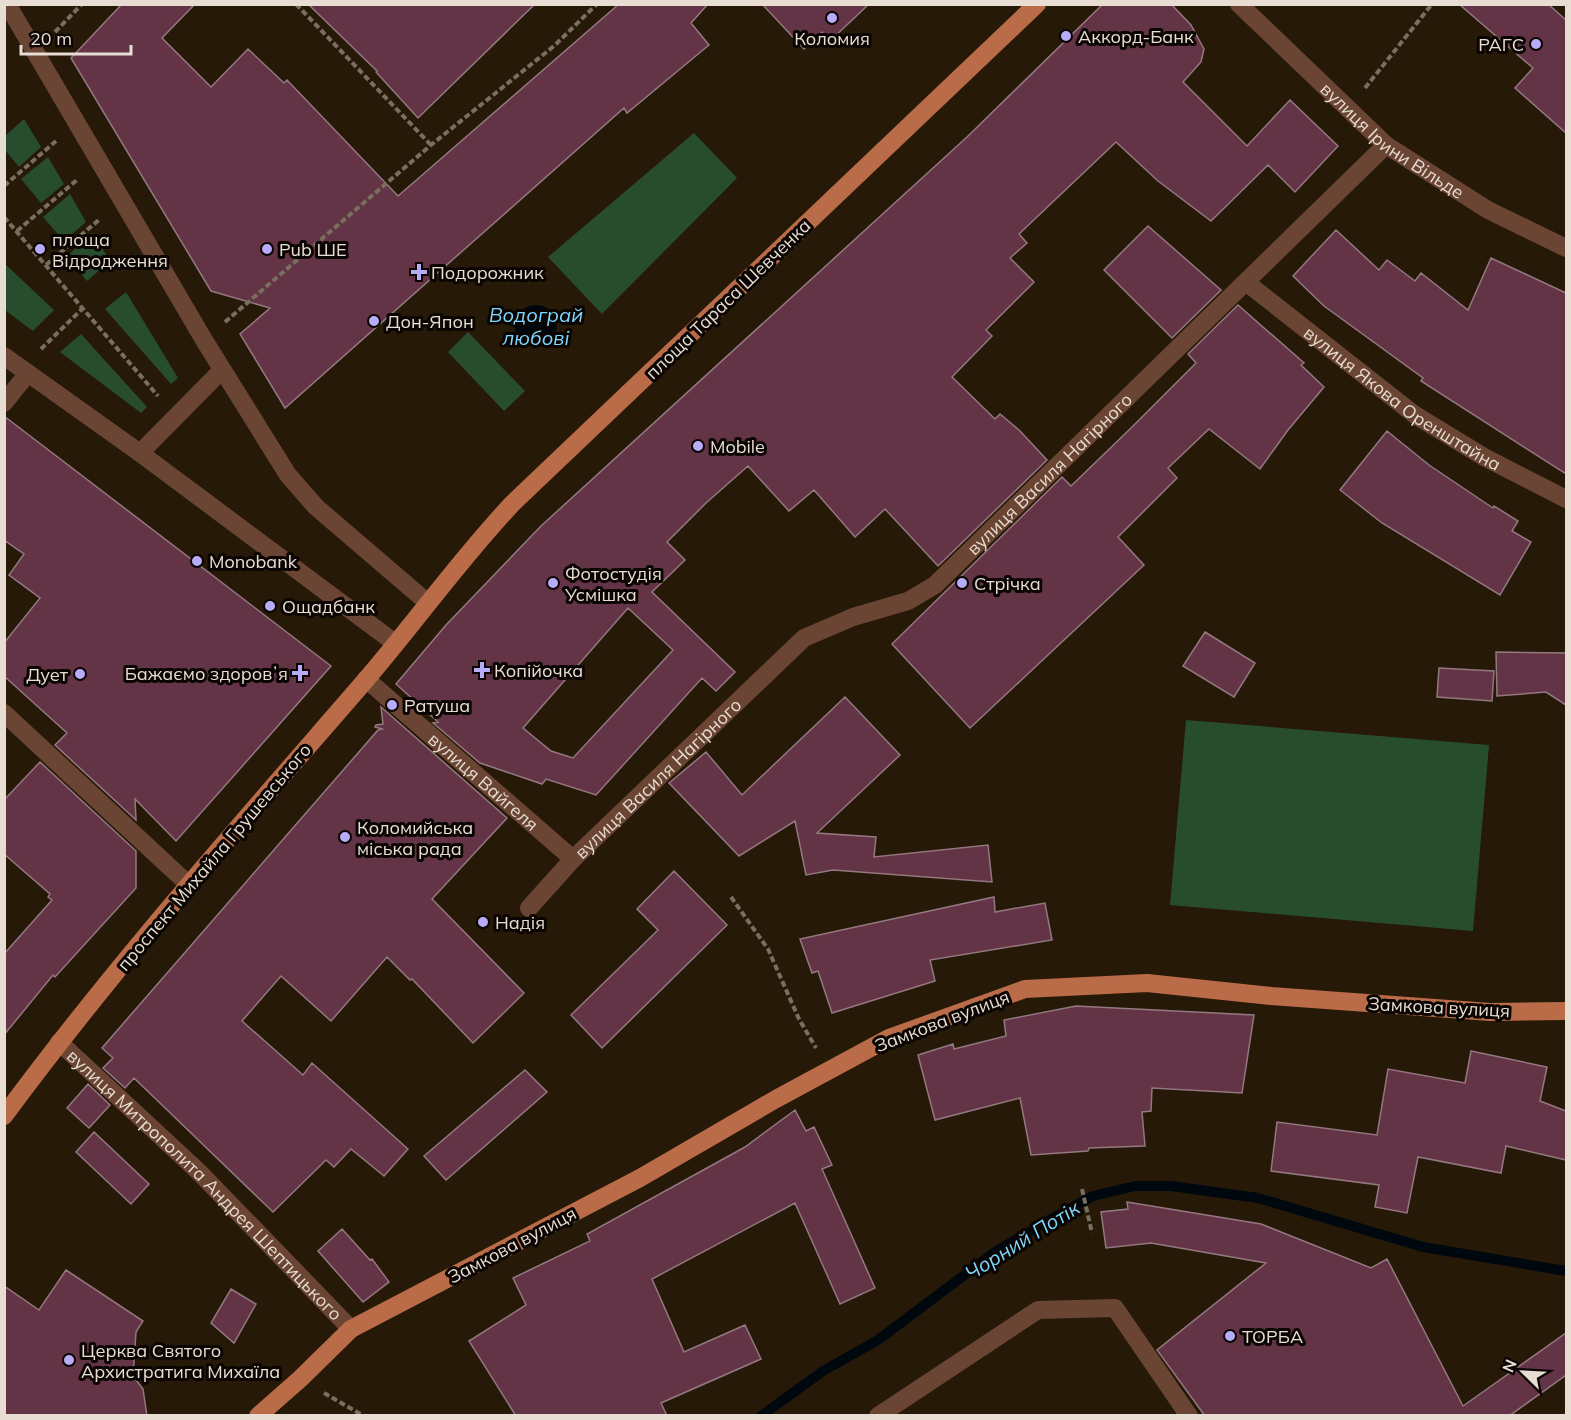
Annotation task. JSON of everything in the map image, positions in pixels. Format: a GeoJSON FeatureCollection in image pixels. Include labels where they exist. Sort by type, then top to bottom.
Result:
{"type":"FeatureCollection","features":[{"type":"Feature","properties":{"kind":"main road","name":"площа Тараса Шевченка"},"geometry":{"type":"LineString","coordinates":[[428,603],[483,535],[513,503],[1037,4]]}},
{"type":"Feature","properties":{"kind":"main road","name":"проспект Михайла Грушевського"},"geometry":{"type":"LineString","coordinates":[[4,1116],[59,1042],[188,884],[366,679],[428,603]]}},
{"type":"Feature","properties":{"kind":"main road","name":"Замкова вулиця"},"geometry":{"type":"LineString","coordinates":[[258,1416],[351,1329],[640,1178],[776,1099],[889,1038],[1025,989],[1147,982],[1271,996],[1490,1012],[1566,1011]]}},
{"type":"Feature","properties":{"kind":"street"},"geometry":{"type":"LineString","coordinates":[[7,4],[222,370],[301,492],[428,603]]}},
{"type":"Feature","properties":{"kind":"street","name":"вулиця Ірини Вільде"},"geometry":{"type":"LineString","coordinates":[[1239,4],[1386,145],[1488,210],[1566,248]]}},
{"type":"Feature","properties":{"kind":"street","name":"вулиця Василя Нагірного"},"geometry":{"type":"LineString","coordinates":[[529,908],[573,859],[804,638],[833,624],[908,601],[935,585],[1386,145]]}},
{"type":"Feature","properties":{"kind":"street","name":"вулиця Якова Оренштайна"},"geometry":{"type":"LineString","coordinates":[[1247,283],[1414,415],[1484,457],[1566,499]]}},
{"type":"Feature","properties":{"kind":"street"},"geometry":{"type":"LineString","coordinates":[[4,357],[140,453],[395,643]]}},
{"type":"Feature","properties":{"kind":"street"},"geometry":{"type":"LineString","coordinates":[[4,403],[24,370]]}},
{"type":"Feature","properties":{"kind":"street"},"geometry":{"type":"LineString","coordinates":[[140,453],[222,370]]}},
{"type":"Feature","properties":{"kind":"street","name":"вулиця Вайгеля"},"geometry":{"type":"LineString","coordinates":[[366,679],[573,859]]}},
{"type":"Feature","properties":{"kind":"street"},"geometry":{"type":"LineString","coordinates":[[4,713],[188,884]]}},
{"type":"Feature","properties":{"kind":"street","name":"вулиця Митрополита Андрея Шептицького"},"geometry":{"type":"LineString","coordinates":[[59,1042],[199,1172],[351,1329]]}},
{"type":"Feature","properties":{"kind":"street"},"geometry":{"type":"LineString","coordinates":[[878,1416],[1038,1310],[1115,1308],[1189,1416]]}},
{"type":"Feature","properties":{"kind":"path"},"geometry":{"type":"LineString","coordinates":[[35,52],[82,4]]}},
{"type":"Feature","properties":{"kind":"path"},"geometry":{"type":"LineString","coordinates":[[296,4],[431,145]]}},
{"type":"Feature","properties":{"kind":"path"},"geometry":{"type":"LineString","coordinates":[[204,340],[431,145],[554,46],[597,4]]}},
{"type":"Feature","properties":{"kind":"path"},"geometry":{"type":"LineString","coordinates":[[1383,66],[1432,4]]}},
{"type":"Feature","properties":{"kind":"path"},"geometry":{"type":"LineString","coordinates":[[4,186],[77,123]]}},
{"type":"Feature","properties":{"kind":"path"},"geometry":{"type":"LineString","coordinates":[[17,231],[100,161]]}},
{"type":"Feature","properties":{"kind":"path"},"geometry":{"type":"LineString","coordinates":[[46,265],[123,201]]}},
{"type":"Feature","properties":{"kind":"path"},"geometry":{"type":"LineString","coordinates":[[4,217],[176,417]]}},
{"type":"Feature","properties":{"kind":"path"},"geometry":{"type":"LineString","coordinates":[[24,370],[83,308]]}},
{"type":"Feature","properties":{"kind":"path"},"geometry":{"type":"LineString","coordinates":[[731,897],[768,949],[811,1041]]}},
{"type":"Feature","properties":{"kind":"path"},"geometry":{"type":"LineString","coordinates":[[1082,1189],[1092,1233]]}},
{"type":"Feature","properties":{"kind":"path"},"geometry":{"type":"LineString","coordinates":[[300,1379],[364,1416]]}},
{"type":"Feature","properties":{"kind":"green space"},"geometry":{"type":"Polygon","coordinates":[[[24,119],[41,147],[19,167],[5,150],[5,136],[24,119]]]}},
{"type":"Feature","properties":{"kind":"green space"},"geometry":{"type":"Polygon","coordinates":[[[694,133],[737,178],[602,314],[548,257],[694,133]]]}},
{"type":"Feature","properties":{"kind":"green space"},"geometry":{"type":"Polygon","coordinates":[[[48,157],[64,184],[41,203],[21,179],[48,157]]]}},
{"type":"Feature","properties":{"kind":"green space"},"geometry":{"type":"Polygon","coordinates":[[[70,194],[86,222],[64,241],[43,217],[70,194]]]}},
{"type":"Feature","properties":{"kind":"green space"},"geometry":{"type":"Polygon","coordinates":[[[93,233],[110,261],[87,281],[67,256],[93,233]]]}},
{"type":"Feature","properties":{"kind":"green space"},"geometry":{"type":"Polygon","coordinates":[[[4,263],[54,310],[33,331],[5,310],[4,263]]]}},
{"type":"Feature","properties":{"kind":"green space"},"geometry":{"type":"Polygon","coordinates":[[[126,292],[178,378],[171,384],[105,309],[126,292]]]}},
{"type":"Feature","properties":{"kind":"green space"},"geometry":{"type":"Polygon","coordinates":[[[468,332],[525,391],[504,411],[448,352],[468,332]]]}},
{"type":"Feature","properties":{"kind":"green space"},"geometry":{"type":"Polygon","coordinates":[[[81,334],[147,407],[141,413],[60,352],[81,334]]]}},
{"type":"Feature","properties":{"kind":"green space"},"geometry":{"type":"Polygon","coordinates":[[[1186,720],[1489,745],[1473,931],[1170,905],[1186,720]]]}},
{"type":"Feature","properties":{"kind":"water","name":"Водограй любові"},"geometry":{"type":"Polygon","coordinates":[[[536,305],[544,306],[551,311],[556,318],[556,334],[551,341],[544,346],[536,347],[528,346],[521,341],[516,334],[515,326],[516,318],[521,311],[528,306],[536,305]]]}},
{"type":"Feature","properties":{"kind":"building"},"geometry":{"type":"Polygon","coordinates":[[[122,4],[195,4],[162,38],[211,87],[248,49],[284,83],[287,80],[398,196],[619,4],[708,4],[691,23],[709,45],[627,113],[624,108],[285,408],[240,334],[270,308],[211,291],[71,58],[122,4]]]}},
{"type":"Feature","properties":{"kind":"building"},"geometry":{"type":"Polygon","coordinates":[[[308,4],[535,4],[418,118],[377,71],[308,4]]]}},
{"type":"Feature","properties":{"kind":"building"},"geometry":{"type":"Polygon","coordinates":[[[762,4],[869,4],[830,41],[822,32],[804,49],[762,4]]]}},
{"type":"Feature","properties":{"kind":"building"},"geometry":{"type":"Polygon","coordinates":[[[1103,4],[1171,4],[1191,25],[1204,49],[1201,62],[1183,82],[1247,146],[1290,100],[1338,146],[1295,192],[1268,165],[1211,221],[1158,181],[1116,142],[1019,234],[1027,243],[1010,258],[1034,282],[986,330],[992,336],[952,377],[995,419],[1000,414],[1020,431],[1047,460],[938,566],[885,509],[855,537],[814,490],[789,511],[748,466],[667,542],[685,560],[652,592],[735,672],[716,691],[702,678],[596,795],[546,779],[542,784],[480,763],[433,723],[438,722],[396,684],[446,625],[541,526],[967,137],[1103,4]],[[628,608],[523,728],[551,751],[573,758],[673,650],[628,608]]]}},
{"type":"Feature","properties":{"kind":"building","name":"РАГС"},"geometry":{"type":"Polygon","coordinates":[[[1459,4],[1548,4],[1566,20],[1566,133],[1515,88],[1533,68],[1459,4]]]}},
{"type":"Feature","properties":{"kind":"building"},"geometry":{"type":"Polygon","coordinates":[[[1148,226],[1221,290],[1172,338],[1104,270],[1148,226]]]}},
{"type":"Feature","properties":{"kind":"building"},"geometry":{"type":"Polygon","coordinates":[[[1336,230],[1379,270],[1387,260],[1415,281],[1421,273],[1468,310],[1491,258],[1566,293],[1566,474],[1421,381],[1423,378],[1324,306],[1293,276],[1336,230]]]}},
{"type":"Feature","properties":{"kind":"building"},"geometry":{"type":"Polygon","coordinates":[[[1238,305],[1304,363],[1301,365],[1324,387],[1288,430],[1260,469],[1209,429],[1168,468],[1177,478],[1118,537],[1144,565],[970,728],[892,644],[1062,477],[1071,486],[1130,429],[1196,363],[1188,354],[1238,305]]]}},
{"type":"Feature","properties":{"kind":"building"},"geometry":{"type":"Polygon","coordinates":[[[4,416],[331,666],[176,841],[135,799],[136,820],[55,745],[67,733],[4,676],[4,643],[40,598],[9,575],[24,554],[4,540],[4,416]]]}},
{"type":"Feature","properties":{"kind":"building"},"geometry":{"type":"Polygon","coordinates":[[[1387,431],[1429,465],[1493,508],[1494,506],[1518,521],[1512,531],[1531,542],[1500,595],[1382,523],[1340,490],[1387,431]]]}},
{"type":"Feature","properties":{"kind":"building"},"geometry":{"type":"Polygon","coordinates":[[[1205,632],[1255,663],[1234,697],[1183,666],[1205,632]]]}},
{"type":"Feature","properties":{"kind":"building"},"geometry":{"type":"Polygon","coordinates":[[[1496,652],[1566,653],[1566,705],[1546,692],[1497,696],[1496,652]]]}},
{"type":"Feature","properties":{"kind":"building"},"geometry":{"type":"Polygon","coordinates":[[[1439,668],[1494,671],[1492,701],[1437,697],[1439,668]]]}},
{"type":"Feature","properties":{"kind":"building"},"geometry":{"type":"Polygon","coordinates":[[[845,697],[900,755],[817,833],[876,837],[874,857],[988,845],[992,882],[833,870],[806,875],[795,821],[739,856],[669,783],[706,752],[742,795],[845,697]]]}},
{"type":"Feature","properties":{"kind":"building"},"geometry":{"type":"Polygon","coordinates":[[[381,707],[507,818],[432,899],[524,993],[473,1043],[412,979],[410,980],[387,957],[331,1021],[281,976],[242,1021],[303,1075],[312,1063],[408,1149],[384,1176],[351,1149],[334,1167],[326,1160],[273,1212],[134,1078],[125,1088],[103,1068],[113,1058],[102,1048],[378,730],[382,729],[375,727],[383,724],[381,707]]]}},
{"type":"Feature","properties":{"kind":"building"},"geometry":{"type":"Polygon","coordinates":[[[40,762],[136,851],[136,888],[55,977],[53,975],[4,1035],[4,954],[52,900],[48,897],[50,894],[4,854],[4,800],[40,762]]]}},
{"type":"Feature","properties":{"kind":"building"},"geometry":{"type":"Polygon","coordinates":[[[674,871],[727,925],[602,1048],[571,1015],[658,930],[637,909],[674,871]]]}},
{"type":"Feature","properties":{"kind":"building"},"geometry":{"type":"Polygon","coordinates":[[[994,897],[995,912],[1045,903],[1052,940],[930,960],[935,981],[832,1013],[818,971],[812,973],[800,939],[994,897]]]}},
{"type":"Feature","properties":{"kind":"building"},"geometry":{"type":"Polygon","coordinates":[[[1076,1006],[1254,1015],[1242,1093],[1152,1088],[1151,1111],[1142,1112],[1145,1146],[1089,1148],[1088,1151],[1031,1155],[1020,1098],[935,1120],[918,1055],[953,1044],[954,1049],[1006,1036],[1004,1020],[1076,1006]]]}},
{"type":"Feature","properties":{"kind":"building"},"geometry":{"type":"Polygon","coordinates":[[[1471,1051],[1547,1067],[1540,1101],[1566,1111],[1566,1160],[1506,1146],[1501,1173],[1418,1157],[1407,1213],[1375,1207],[1379,1185],[1271,1171],[1277,1122],[1377,1135],[1388,1069],[1465,1083],[1471,1051]]]}},
{"type":"Feature","properties":{"kind":"building"},"geometry":{"type":"Polygon","coordinates":[[[525,1070],[547,1092],[446,1180],[424,1156],[525,1070]]]}},
{"type":"Feature","properties":{"kind":"building"},"geometry":{"type":"Polygon","coordinates":[[[88,1084],[110,1105],[89,1128],[67,1108],[88,1084]]]}},
{"type":"Feature","properties":{"kind":"building"},"geometry":{"type":"Polygon","coordinates":[[[795,1110],[806,1131],[814,1127],[832,1165],[822,1169],[875,1288],[840,1304],[795,1203],[652,1279],[684,1352],[745,1325],[761,1359],[661,1403],[667,1416],[516,1416],[469,1341],[526,1305],[513,1278],[590,1241],[587,1234],[745,1147],[795,1110]]]}},
{"type":"Feature","properties":{"kind":"building"},"geometry":{"type":"Polygon","coordinates":[[[94,1132],[149,1184],[131,1204],[76,1152],[94,1132]]]}},
{"type":"Feature","properties":{"kind":"building"},"geometry":{"type":"Polygon","coordinates":[[[1127,1202],[1261,1224],[1371,1268],[1387,1259],[1463,1406],[1566,1333],[1566,1375],[1509,1416],[1205,1416],[1157,1350],[1266,1263],[1151,1243],[1106,1248],[1101,1212],[1128,1209],[1127,1202]]]}},
{"type":"Feature","properties":{"kind":"building"},"geometry":{"type":"Polygon","coordinates":[[[342,1229],[370,1260],[372,1259],[389,1282],[363,1302],[318,1251],[342,1229]]]}},
{"type":"Feature","properties":{"kind":"building","name":"Церква Святого Архистратига Михаїла"},"geometry":{"type":"Polygon","coordinates":[[[66,1270],[143,1321],[136,1332],[133,1376],[143,1389],[147,1416],[4,1416],[4,1286],[39,1310],[66,1270]]]}},
{"type":"Feature","properties":{"kind":"building"},"geometry":{"type":"Polygon","coordinates":[[[231,1289],[256,1304],[234,1343],[211,1323],[231,1289]]]}},
{"type":"Feature","properties":{"kind":"waterway","name":"Чорний Потік"},"geometry":{"type":"LineString","coordinates":[[761,1416],[823,1371],[878,1340],[995,1252],[1093,1196],[1135,1186],[1171,1186],[1258,1198],[1423,1247],[1566,1271]]}},
{"type":"Feature","properties":{"kind":"place","name":"Коломия"},"geometry":{"type":"Point","coordinates":[832,18]}},
{"type":"Feature","properties":{"kind":"place","name":"Аккорд-Банк"},"geometry":{"type":"Point","coordinates":[1066,36]}},
{"type":"Feature","properties":{"kind":"place","name":"РАГС"},"geometry":{"type":"Point","coordinates":[1536,44]}},
{"type":"Feature","properties":{"kind":"place","name":"площа Відродження"},"geometry":{"type":"Point","coordinates":[40,249]}},
{"type":"Feature","properties":{"kind":"place","name":"Pub ШЕ"},"geometry":{"type":"Point","coordinates":[267,249]}},
{"type":"Feature","properties":{"kind":"place","name":"Подорожник"},"geometry":{"type":"Point","coordinates":[419,272]}},
{"type":"Feature","properties":{"kind":"place","name":"Дон-Япон"},"geometry":{"type":"Point","coordinates":[374,321]}},
{"type":"Feature","properties":{"kind":"place","name":"Mobile"},"geometry":{"type":"Point","coordinates":[698,446]}},
{"type":"Feature","properties":{"kind":"place","name":"Monobank"},"geometry":{"type":"Point","coordinates":[197,561]}},
{"type":"Feature","properties":{"kind":"place","name":"Фотостудія Усмішка"},"geometry":{"type":"Point","coordinates":[553,583]}},
{"type":"Feature","properties":{"kind":"place","name":"Стрічка"},"geometry":{"type":"Point","coordinates":[962,583]}},
{"type":"Feature","properties":{"kind":"place","name":"Ощадбанк"},"geometry":{"type":"Point","coordinates":[270,606]}},
{"type":"Feature","properties":{"kind":"place","name":"Копійочка"},"geometry":{"type":"Point","coordinates":[482,670]}},
{"type":"Feature","properties":{"kind":"place","name":"Бажаємо здоровʼя"},"geometry":{"type":"Point","coordinates":[300,673]}},
{"type":"Feature","properties":{"kind":"place","name":"Дует"},"geometry":{"type":"Point","coordinates":[80,674]}},
{"type":"Feature","properties":{"kind":"place","name":"Ратуша"},"geometry":{"type":"Point","coordinates":[392,705]}},
{"type":"Feature","properties":{"kind":"place","name":"Коломийська міська рада"},"geometry":{"type":"Point","coordinates":[345,837]}},
{"type":"Feature","properties":{"kind":"place","name":"Надія"},"geometry":{"type":"Point","coordinates":[483,922]}},
{"type":"Feature","properties":{"kind":"place","name":"ТОРБА"},"geometry":{"type":"Point","coordinates":[1230,1336]}},
{"type":"Feature","properties":{"kind":"place","name":"Церква Святого Архистратига Михаїла"},"geometry":{"type":"Point","coordinates":[69,1360]}}]}
